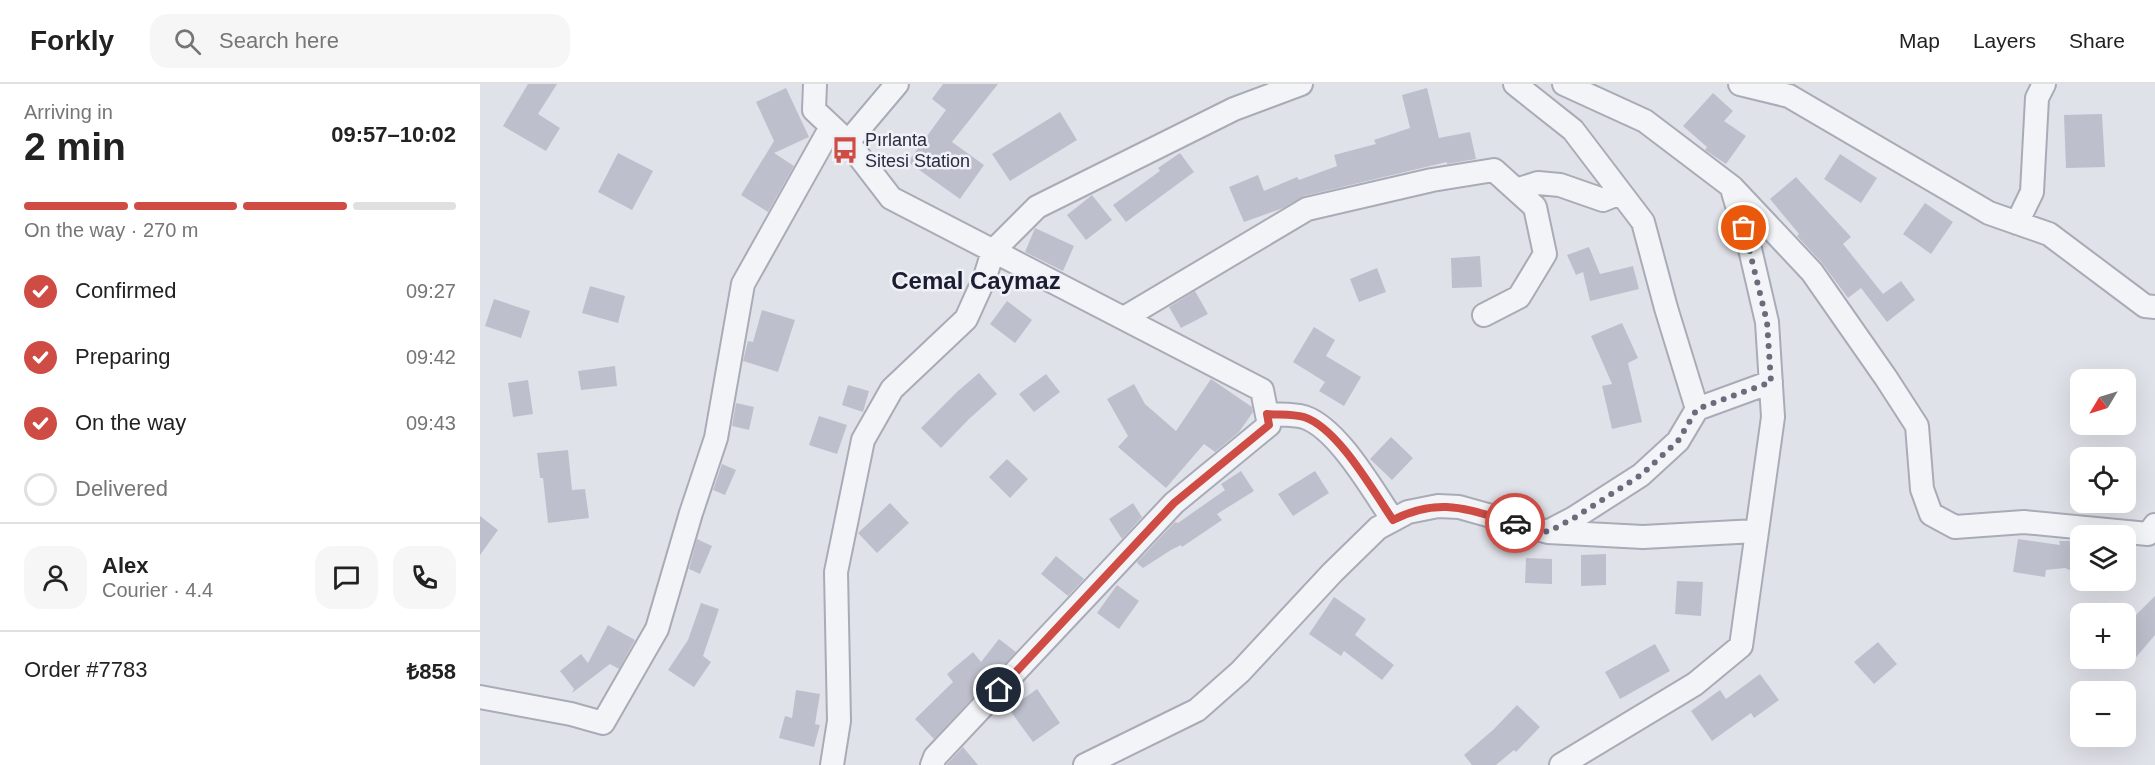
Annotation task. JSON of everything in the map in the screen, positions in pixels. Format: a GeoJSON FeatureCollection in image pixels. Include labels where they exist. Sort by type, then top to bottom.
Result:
{"type":"FeatureCollection","features":[{"type":"Feature","properties":{"kind":"street"},"geometry":{"type":"LineString","coordinates":[[815,84],[814,110],[839,134],[891,198],[1262,390],[1269,425],[1174,503],[935,757],[932,765]]}},
{"type":"Feature","properties":{"kind":"street"},"geometry":{"type":"LineString","coordinates":[[480,697],[571,714],[603,723],[657,629],[716,438],[743,284],[839,134],[897,84]]}},
{"type":"Feature","properties":{"kind":"street"},"geometry":{"type":"LineString","coordinates":[[832,765],[839,721],[836,572],[863,440],[892,389],[966,319],[985,278],[993,251],[1037,207],[1234,109],[1301,84]]}},
{"type":"Feature","properties":{"kind":"street"},"geometry":{"type":"LineString","coordinates":[[1515,84],[1573,130],[1643,222],[1697,409]]}},
{"type":"Feature","properties":{"kind":"street"},"geometry":{"type":"LineString","coordinates":[[1564,84],[1645,121],[1732,187],[1812,272],[1917,426],[1922,489],[1931,514],[1955,527],[2024,522],[2148,534],[2155,525]]}},
{"type":"Feature","properties":{"kind":"street"},"geometry":{"type":"LineString","coordinates":[[1740,84],[1789,96],[1989,213],[2049,234],[2145,306],[2155,307]]}},
{"type":"Feature","properties":{"kind":"street"},"geometry":{"type":"LineString","coordinates":[[2016,223],[2032,192],[2037,98],[2044,84]]}},
{"type":"Feature","properties":{"kind":"street"},"geometry":{"type":"LineString","coordinates":[[1124,318],[1307,209],[1432,180],[1494,170],[1535,207],[1545,254],[1519,297],[1484,315]]}},
{"type":"Feature","properties":{"kind":"street"},"geometry":{"type":"LineString","coordinates":[[1516,190],[1538,183],[1560,186],[1603,200],[1620,193]]}},
{"type":"Feature","properties":{"kind":"street"},"geometry":{"type":"LineString","coordinates":[[1561,765],[1695,684],[1741,646],[1773,417],[1767,322],[1750,249],[1732,187]]}},
{"type":"Feature","properties":{"kind":"street"},"geometry":{"type":"LineString","coordinates":[[1548,532],[1641,475],[1678,441],[1697,409],[1771,382]]}},
{"type":"Feature","properties":{"kind":"street"},"geometry":{"type":"LineString","coordinates":[[1267,414],[1303,417],[1316,423],[1347,453],[1393,520]]}},
{"type":"Feature","properties":{"kind":"street"},"geometry":{"type":"LineString","coordinates":[[1085,765],[1197,710],[1240,672],[1332,573],[1378,528],[1408,512],[1438,506],[1459,507],[1548,532],[1643,537],[1756,531]]}},
{"type":"Feature","properties":{"kind":"building"},"geometry":{"type":"Polygon","coordinates":[[[528,84],[557,84],[538,114],[560,128],[546,151],[503,126],[528,84]]]}},
{"type":"Feature","properties":{"kind":"building"},"geometry":{"type":"Polygon","coordinates":[[[943,84],[998,84],[952,142],[984,165],[960,199],[908,162],[946,110],[932,99],[943,84]]]}},
{"type":"Feature","properties":{"kind":"building"},"geometry":{"type":"Polygon","coordinates":[[[786,88],[809,137],[774,153],[794,166],[768,212],[741,195],[774,141],[756,102],[786,88]]]}},
{"type":"Feature","properties":{"kind":"building"},"geometry":{"type":"Polygon","coordinates":[[[1427,88],[1439,138],[1470,132],[1476,159],[1447,164],[1447,162],[1304,196],[1283,208],[1244,222],[1229,187],[1258,175],[1264,191],[1297,177],[1299,180],[1337,166],[1334,155],[1376,144],[1374,140],[1410,128],[1402,95],[1427,88]]]}},
{"type":"Feature","properties":{"kind":"building"},"geometry":{"type":"Polygon","coordinates":[[[1713,93],[1733,111],[1724,121],[1746,136],[1726,164],[1705,150],[1707,147],[1683,126],[1713,93]]]}},
{"type":"Feature","properties":{"kind":"building"},"geometry":{"type":"Polygon","coordinates":[[[1060,112],[1077,140],[1010,181],[992,154],[1060,112]]]}},
{"type":"Feature","properties":{"kind":"building"},"geometry":{"type":"Polygon","coordinates":[[[2102,114],[2105,167],[2066,168],[2064,115],[2102,114]]]}},
{"type":"Feature","properties":{"kind":"building"},"geometry":{"type":"Polygon","coordinates":[[[618,153],[653,171],[632,210],[598,192],[618,153]]]}},
{"type":"Feature","properties":{"kind":"building"},"geometry":{"type":"Polygon","coordinates":[[[1180,153],[1194,172],[1126,222],[1113,205],[1160,171],[1158,168],[1180,153]]]}},
{"type":"Feature","properties":{"kind":"building"},"geometry":{"type":"Polygon","coordinates":[[[1840,154],[1877,178],[1861,203],[1824,179],[1840,154]]]}},
{"type":"Feature","properties":{"kind":"building"},"geometry":{"type":"Polygon","coordinates":[[[1796,177],[1851,237],[1843,244],[1883,294],[1901,281],[1915,300],[1887,322],[1861,288],[1848,298],[1770,199],[1796,177]]]}},
{"type":"Feature","properties":{"kind":"building"},"geometry":{"type":"Polygon","coordinates":[[[1092,195],[1112,220],[1086,240],[1067,215],[1092,195]]]}},
{"type":"Feature","properties":{"kind":"building"},"geometry":{"type":"Polygon","coordinates":[[[1925,203],[1953,222],[1931,254],[1903,234],[1925,203]]]}},
{"type":"Feature","properties":{"kind":"building"},"geometry":{"type":"Polygon","coordinates":[[[1035,228],[1074,246],[1063,271],[1025,252],[1035,228]]]}},
{"type":"Feature","properties":{"kind":"building"},"geometry":{"type":"Polygon","coordinates":[[[1589,247],[1600,274],[1633,266],[1639,289],[1590,301],[1583,272],[1576,275],[1567,255],[1589,247]]]}},
{"type":"Feature","properties":{"kind":"building"},"geometry":{"type":"Polygon","coordinates":[[[1480,256],[1482,287],[1452,288],[1451,258],[1480,256]]]}},
{"type":"Feature","properties":{"kind":"building"},"geometry":{"type":"Polygon","coordinates":[[[1377,268],[1386,292],[1359,302],[1350,279],[1377,268]]]}},
{"type":"Feature","properties":{"kind":"building"},"geometry":{"type":"Polygon","coordinates":[[[590,286],[625,296],[618,323],[582,313],[590,286]]]}},
{"type":"Feature","properties":{"kind":"building"},"geometry":{"type":"Polygon","coordinates":[[[1195,291],[1208,314],[1181,328],[1169,307],[1195,291]]]}},
{"type":"Feature","properties":{"kind":"building"},"geometry":{"type":"Polygon","coordinates":[[[494,299],[530,311],[521,338],[485,326],[494,299]]]}},
{"type":"Feature","properties":{"kind":"building"},"geometry":{"type":"Polygon","coordinates":[[[1007,301],[1032,320],[1015,343],[990,324],[1007,301]]]}},
{"type":"Feature","properties":{"kind":"building"},"geometry":{"type":"Polygon","coordinates":[[[762,310],[795,320],[778,372],[743,361],[748,341],[753,342],[762,310]]]}},
{"type":"Feature","properties":{"kind":"building"},"geometry":{"type":"Polygon","coordinates":[[[1622,323],[1638,358],[1628,363],[1642,422],[1612,429],[1602,386],[1612,384],[1591,336],[1622,323]]]}},
{"type":"Feature","properties":{"kind":"building"},"geometry":{"type":"Polygon","coordinates":[[[1314,327],[1335,340],[1326,356],[1361,377],[1344,406],[1319,391],[1325,382],[1293,362],[1314,327]]]}},
{"type":"Feature","properties":{"kind":"building"},"geometry":{"type":"Polygon","coordinates":[[[615,366],[617,386],[581,390],[578,371],[615,366]]]}},
{"type":"Feature","properties":{"kind":"building"},"geometry":{"type":"Polygon","coordinates":[[[979,373],[997,394],[941,448],[921,428],[979,373]]]}},
{"type":"Feature","properties":{"kind":"building"},"geometry":{"type":"Polygon","coordinates":[[[1046,374],[1060,392],[1034,412],[1019,394],[1046,374]]]}},
{"type":"Feature","properties":{"kind":"building"},"geometry":{"type":"Polygon","coordinates":[[[1211,379],[1252,407],[1253,412],[1239,432],[1215,452],[1204,444],[1166,488],[1118,447],[1128,436],[1107,399],[1134,384],[1145,404],[1176,431],[1211,379]]]}},
{"type":"Feature","properties":{"kind":"building"},"geometry":{"type":"Polygon","coordinates":[[[528,380],[533,414],[513,417],[508,383],[528,380]]]}},
{"type":"Feature","properties":{"kind":"building"},"geometry":{"type":"Polygon","coordinates":[[[848,385],[869,391],[863,412],[842,405],[848,385]]]}},
{"type":"Feature","properties":{"kind":"building"},"geometry":{"type":"Polygon","coordinates":[[[736,403],[754,407],[749,430],[732,426],[736,403]]]}},
{"type":"Feature","properties":{"kind":"building"},"geometry":{"type":"Polygon","coordinates":[[[819,416],[847,425],[837,454],[809,445],[819,416]]]}},
{"type":"Feature","properties":{"kind":"building"},"geometry":{"type":"Polygon","coordinates":[[[1391,437],[1413,458],[1392,480],[1370,459],[1391,437]]]}},
{"type":"Feature","properties":{"kind":"building"},"geometry":{"type":"Polygon","coordinates":[[[568,450],[572,490],[585,489],[589,518],[548,523],[543,478],[540,478],[537,453],[568,450]]]}},
{"type":"Feature","properties":{"kind":"building"},"geometry":{"type":"Polygon","coordinates":[[[1007,459],[1028,479],[1010,498],[989,477],[1007,459]]]}},
{"type":"Feature","properties":{"kind":"building"},"geometry":{"type":"Polygon","coordinates":[[[722,464],[736,470],[725,495],[713,490],[722,464]]]}},
{"type":"Feature","properties":{"kind":"building"},"geometry":{"type":"Polygon","coordinates":[[[1241,471],[1254,491],[1217,514],[1222,520],[1182,547],[1181,545],[1171,550],[1143,568],[1138,564],[1137,562],[1175,522],[1178,523],[1225,490],[1221,484],[1241,471]]]}},
{"type":"Feature","properties":{"kind":"building"},"geometry":{"type":"Polygon","coordinates":[[[1315,471],[1329,493],[1293,516],[1278,494],[1315,471]]]}},
{"type":"Feature","properties":{"kind":"building"},"geometry":{"type":"Polygon","coordinates":[[[890,503],[909,523],[877,553],[858,533],[890,503]]]}},
{"type":"Feature","properties":{"kind":"building"},"geometry":{"type":"Polygon","coordinates":[[[1133,503],[1142,517],[1122,539],[1109,519],[1133,503]]]}},
{"type":"Feature","properties":{"kind":"building"},"geometry":{"type":"Polygon","coordinates":[[[480,516],[498,530],[480,555],[480,516]]]}},
{"type":"Feature","properties":{"kind":"building"},"geometry":{"type":"Polygon","coordinates":[[[697,539],[712,546],[700,574],[689,569],[697,539]]]}},
{"type":"Feature","properties":{"kind":"building"},"geometry":{"type":"Polygon","coordinates":[[[2018,539],[2060,545],[2059,541],[2070,541],[2070,570],[2065,568],[2046,570],[2045,577],[2013,572],[2018,539]]]}},
{"type":"Feature","properties":{"kind":"building"},"geometry":{"type":"Polygon","coordinates":[[[1606,554],[1606,585],[1581,586],[1581,555],[1606,554]]]}},
{"type":"Feature","properties":{"kind":"building"},"geometry":{"type":"Polygon","coordinates":[[[1056,556],[1084,579],[1068,596],[1041,574],[1056,556]]]}},
{"type":"Feature","properties":{"kind":"building"},"geometry":{"type":"Polygon","coordinates":[[[1526,558],[1552,559],[1552,584],[1525,583],[1526,558]]]}},
{"type":"Feature","properties":{"kind":"building"},"geometry":{"type":"Polygon","coordinates":[[[1677,581],[1703,582],[1701,616],[1675,614],[1677,581]]]}},
{"type":"Feature","properties":{"kind":"building"},"geometry":{"type":"Polygon","coordinates":[[[1117,585],[1139,601],[1119,629],[1097,613],[1117,585]]]}},
{"type":"Feature","properties":{"kind":"building"},"geometry":{"type":"Polygon","coordinates":[[[2155,596],[2155,635],[2136,657],[2136,615],[2155,596]]]}},
{"type":"Feature","properties":{"kind":"building"},"geometry":{"type":"Polygon","coordinates":[[[1334,597],[1366,619],[1355,635],[1394,665],[1382,680],[1344,651],[1341,656],[1309,634],[1334,597]]]}},
{"type":"Feature","properties":{"kind":"building"},"geometry":{"type":"Polygon","coordinates":[[[701,603],[719,609],[703,656],[711,662],[694,687],[668,670],[688,640],[701,603]]]}},
{"type":"Feature","properties":{"kind":"building"},"geometry":{"type":"Polygon","coordinates":[[[608,625],[635,640],[619,669],[610,664],[572,693],[574,689],[560,671],[581,654],[588,663],[608,625]]]}},
{"type":"Feature","properties":{"kind":"building"},"geometry":{"type":"Polygon","coordinates":[[[999,639],[1016,652],[934,739],[915,719],[953,682],[947,674],[973,652],[981,662],[999,639]]]}},
{"type":"Feature","properties":{"kind":"building"},"geometry":{"type":"Polygon","coordinates":[[[1878,642],[1897,664],[1874,684],[1854,662],[1878,642]]]}},
{"type":"Feature","properties":{"kind":"building"},"geometry":{"type":"Polygon","coordinates":[[[1655,644],[1670,671],[1620,699],[1605,672],[1655,644]]]}},
{"type":"Feature","properties":{"kind":"building"},"geometry":{"type":"Polygon","coordinates":[[[1760,674],[1779,700],[1754,718],[1751,713],[1712,741],[1691,711],[1720,690],[1726,699],[1760,674]]]}},
{"type":"Feature","properties":{"kind":"building"},"geometry":{"type":"Polygon","coordinates":[[[1037,689],[1060,723],[1033,742],[1009,709],[1037,689]]]}},
{"type":"Feature","properties":{"kind":"building"},"geometry":{"type":"Polygon","coordinates":[[[796,690],[820,694],[815,724],[820,725],[814,747],[779,738],[785,716],[792,718],[796,690]]]}},
{"type":"Feature","properties":{"kind":"building"},"geometry":{"type":"Polygon","coordinates":[[[1517,705],[1540,727],[1516,752],[1514,750],[1496,765],[1472,765],[1464,755],[1517,705]]]}},
{"type":"Feature","properties":{"kind":"building"},"geometry":{"type":"Polygon","coordinates":[[[963,747],[978,765],[946,765],[947,764],[963,747]]]}},
{"type":"Feature","properties":{"kind":"way so far"},"geometry":{"type":"LineString","coordinates":[[1515,523],[1548,532],[1574,518],[1641,475],[1678,441],[1697,409],[1771,382],[1767,322],[1744,228]]}},
{"type":"Feature","properties":{"kind":"place","name":"Pırlanta Sitesi Station"},"geometry":{"type":"Point","coordinates":[845,150]}},
{"type":"Feature","properties":{"kind":"district","name":"Cemal Caymaz"},"geometry":{"type":"Point","coordinates":[976,280]}},
{"type":"Feature","properties":{"kind":"route"},"geometry":{"type":"LineString","coordinates":[[999,690],[1174,503],[1269,425],[1267,414],[1303,417],[1316,423],[1347,453],[1393,520],[1408,512],[1438,506],[1459,507],[1515,523]]}}]}
